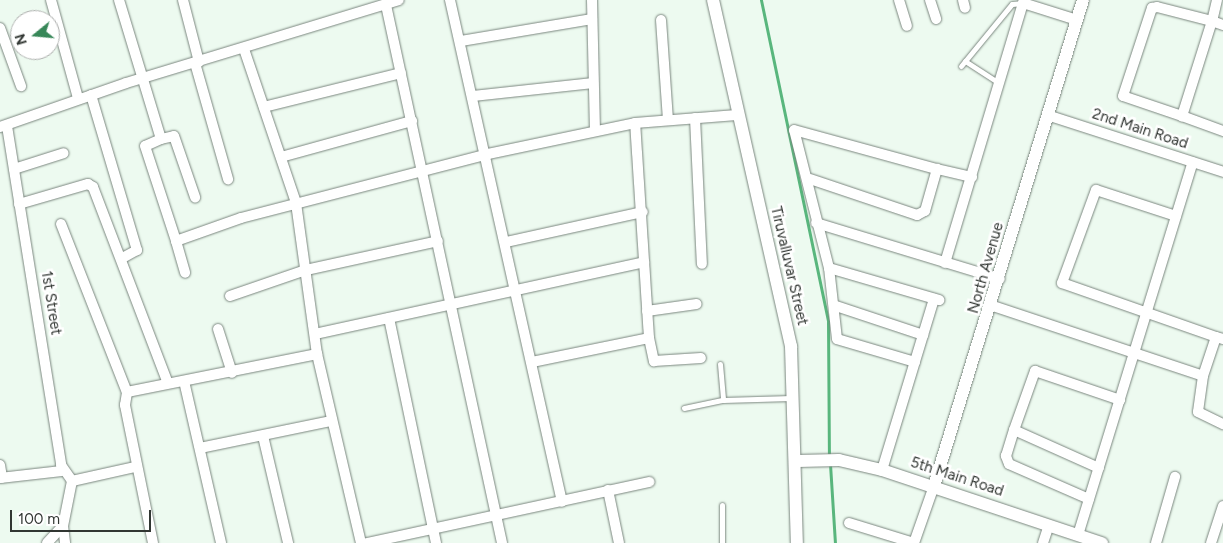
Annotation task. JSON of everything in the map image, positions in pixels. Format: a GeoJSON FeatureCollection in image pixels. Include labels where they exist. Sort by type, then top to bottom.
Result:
{"type":"FeatureCollection","features":[{"type":"Feature","properties":{"kind":"street"},"geometry":{"type":"LineString","coordinates":[[51,0],[78,98]]}},
{"type":"Feature","properties":{"kind":"street"},"geometry":{"type":"LineString","coordinates":[[118,0],[161,139]]}},
{"type":"Feature","properties":{"kind":"street"},"geometry":{"type":"LineString","coordinates":[[183,0],[197,62],[228,179]]}},
{"type":"Feature","properties":{"kind":"street"},"geometry":{"type":"LineString","coordinates":[[3,127],[78,98],[244,49],[399,0]]}},
{"type":"Feature","properties":{"kind":"street"},"geometry":{"type":"LineString","coordinates":[[450,0],[488,154],[562,502]]}},
{"type":"Feature","properties":{"kind":"street"},"geometry":{"type":"LineString","coordinates":[[592,0],[595,131]]}},
{"type":"Feature","properties":{"kind":"street","name":"Tiruvalluvar Street"},"geometry":{"type":"LineString","coordinates":[[713,0],[737,115],[791,346],[798,461],[798,543]]}},
{"type":"Feature","properties":{"kind":"street"},"geometry":{"type":"LineString","coordinates":[[899,0],[907,26]]}},
{"type":"Feature","properties":{"kind":"street"},"geometry":{"type":"LineString","coordinates":[[930,0],[936,19]]}},
{"type":"Feature","properties":{"kind":"street","name":"North Avenue"},"geometry":{"type":"LineString","coordinates":[[914,543],[993,306],[1047,115],[1083,0]]}},
{"type":"Feature","properties":{"kind":"street"},"geometry":{"type":"LineString","coordinates":[[1182,116],[1217,0]]}},
{"type":"Feature","properties":{"kind":"street"},"geometry":{"type":"LineString","coordinates":[[945,263],[1024,1],[1077,20]]}},
{"type":"Feature","properties":{"kind":"street"},"geometry":{"type":"LineString","coordinates":[[386,5],[502,543]]}},
{"type":"Feature","properties":{"kind":"street"},"geometry":{"type":"LineString","coordinates":[[1223,25],[1152,8],[1123,88],[1126,98],[1223,131]]}},
{"type":"Feature","properties":{"kind":"street"},"geometry":{"type":"LineString","coordinates":[[461,41],[592,19]]}},
{"type":"Feature","properties":{"kind":"street"},"geometry":{"type":"LineString","coordinates":[[661,20],[668,119]]}},
{"type":"Feature","properties":{"kind":"street"},"geometry":{"type":"LineString","coordinates":[[0,28],[21,86]]}},
{"type":"Feature","properties":{"kind":"street"},"geometry":{"type":"LineString","coordinates":[[244,49],[296,203],[317,354],[330,420],[361,543]]}},
{"type":"Feature","properties":{"kind":"street"},"geometry":{"type":"LineString","coordinates":[[264,108],[401,73]]}},
{"type":"Feature","properties":{"kind":"street"},"geometry":{"type":"LineString","coordinates":[[473,96],[593,83]]}},
{"type":"Feature","properties":{"kind":"street"},"geometry":{"type":"LineString","coordinates":[[91,95],[137,250],[121,259]]}},
{"type":"Feature","properties":{"kind":"street"},"geometry":{"type":"LineString","coordinates":[[176,241],[296,203],[488,154],[635,124],[668,119],[737,115]]}},
{"type":"Feature","properties":{"kind":"street","name":"2nd Main Road"},"geometry":{"type":"LineString","coordinates":[[1047,115],[1223,172]]}},
{"type":"Feature","properties":{"kind":"street"},"geometry":{"type":"LineString","coordinates":[[694,118],[702,264]]}},
{"type":"Feature","properties":{"kind":"street"},"geometry":{"type":"LineString","coordinates":[[281,157],[412,122]]}},
{"type":"Feature","properties":{"kind":"street"},"geometry":{"type":"LineString","coordinates":[[635,124],[643,212],[649,338],[654,361],[701,358]]}},
{"type":"Feature","properties":{"kind":"street","name":"1st Street"},"geometry":{"type":"LineString","coordinates":[[3,127],[14,169],[62,471]]}},
{"type":"Feature","properties":{"kind":"street"},"geometry":{"type":"LineString","coordinates":[[914,362],[837,339],[836,306],[829,268],[816,223],[810,180],[794,132],[798,127],[972,177]]}},
{"type":"Feature","properties":{"kind":"street"},"geometry":{"type":"LineString","coordinates":[[185,273],[145,146],[174,136],[195,196]]}},
{"type":"Feature","properties":{"kind":"street"},"geometry":{"type":"LineString","coordinates":[[14,169],[64,153]]}},
{"type":"Feature","properties":{"kind":"street"},"geometry":{"type":"LineString","coordinates":[[1078,535],[1193,162]]}},
{"type":"Feature","properties":{"kind":"street"},"geometry":{"type":"LineString","coordinates":[[810,180],[917,215],[925,211],[938,168]]}},
{"type":"Feature","properties":{"kind":"street"},"geometry":{"type":"LineString","coordinates":[[19,204],[91,184],[168,383]]}},
{"type":"Feature","properties":{"kind":"street"},"geometry":{"type":"LineString","coordinates":[[1176,216],[1096,190],[1062,280],[1065,285],[1219,338],[1203,376],[1198,412],[1223,424]]}},
{"type":"Feature","properties":{"kind":"street"},"geometry":{"type":"LineString","coordinates":[[506,242],[643,212]]}},
{"type":"Feature","properties":{"kind":"street"},"geometry":{"type":"LineString","coordinates":[[816,223],[1000,279]]}},
{"type":"Feature","properties":{"kind":"street"},"geometry":{"type":"LineString","coordinates":[[61,224],[127,392],[125,405],[135,467],[153,543]]}},
{"type":"Feature","properties":{"kind":"street"},"geometry":{"type":"LineString","coordinates":[[230,296],[306,270],[438,241]]}},
{"type":"Feature","properties":{"kind":"street"},"geometry":{"type":"LineString","coordinates":[[315,334],[452,306],[644,262]]}},
{"type":"Feature","properties":{"kind":"street"},"geometry":{"type":"LineString","coordinates":[[829,268],[937,300],[914,362],[882,470]]}},
{"type":"Feature","properties":{"kind":"street"},"geometry":{"type":"LineString","coordinates":[[647,311],[697,304]]}},
{"type":"Feature","properties":{"kind":"street"},"geometry":{"type":"LineString","coordinates":[[836,306],[923,335]]}},
{"type":"Feature","properties":{"kind":"street"},"geometry":{"type":"LineString","coordinates":[[993,306],[1203,376]]}},
{"type":"Feature","properties":{"kind":"street"},"geometry":{"type":"LineString","coordinates":[[389,318],[436,543]]}},
{"type":"Feature","properties":{"kind":"street"},"geometry":{"type":"LineString","coordinates":[[218,329],[232,373]]}},
{"type":"Feature","properties":{"kind":"street"},"geometry":{"type":"LineString","coordinates":[[532,362],[649,338]]}},
{"type":"Feature","properties":{"kind":"street"},"geometry":{"type":"LineString","coordinates":[[127,392],[168,383],[232,373],[317,354]]}},
{"type":"Feature","properties":{"kind":"street"},"geometry":{"type":"LineString","coordinates":[[1089,499],[1009,464],[1006,456],[1014,430],[1035,371],[1120,400]]}},
{"type":"Feature","properties":{"kind":"street"},"geometry":{"type":"LineString","coordinates":[[184,381],[221,543]]}},
{"type":"Feature","properties":{"kind":"street"},"geometry":{"type":"LineString","coordinates":[[200,448],[263,436],[330,420]]}},
{"type":"Feature","properties":{"kind":"street"},"geometry":{"type":"LineString","coordinates":[[1014,430],[1099,468]]}},
{"type":"Feature","properties":{"kind":"street"},"geometry":{"type":"LineString","coordinates":[[263,436],[288,543]]}},
{"type":"Feature","properties":{"kind":"street","name":"5th Main Road"},"geometry":{"type":"LineString","coordinates":[[798,461],[839,460],[882,470],[1102,543]]}},
{"type":"Feature","properties":{"kind":"street"},"geometry":{"type":"LineString","coordinates":[[0,465],[1,478],[62,471],[72,481]]}},
{"type":"Feature","properties":{"kind":"street"},"geometry":{"type":"LineString","coordinates":[[72,481],[135,467]]}},
{"type":"Feature","properties":{"kind":"street"},"geometry":{"type":"LineString","coordinates":[[1156,543],[1175,477]]}},
{"type":"Feature","properties":{"kind":"street"},"geometry":{"type":"LineString","coordinates":[[65,543],[63,526],[72,481]]}},
{"type":"Feature","properties":{"kind":"street"},"geometry":{"type":"LineString","coordinates":[[367,543],[649,482]]}},
{"type":"Feature","properties":{"kind":"street"},"geometry":{"type":"LineString","coordinates":[[608,490],[619,543]]}},
{"type":"Feature","properties":{"kind":"street"},"geometry":{"type":"LineString","coordinates":[[1211,543],[1223,506]]}},
{"type":"Feature","properties":{"kind":"street"},"geometry":{"type":"LineString","coordinates":[[849,523],[914,543]]}},
{"type":"Feature","properties":{"kind":"street"},"geometry":{"type":"LineString","coordinates":[[1043,543],[1049,525]]}},
{"type":"Feature","properties":{"kind":"street"},"geometry":{"type":"LineString","coordinates":[[47,543],[63,526]]}},
{"type":"Feature","properties":{"kind":"lane"},"geometry":{"type":"LineString","coordinates":[[999,84],[963,64],[1012,4],[1024,1]]}},
{"type":"Feature","properties":{"kind":"lane"},"geometry":{"type":"LineString","coordinates":[[720,364],[723,400]]}},
{"type":"Feature","properties":{"kind":"lane"},"geometry":{"type":"LineString","coordinates":[[684,408],[723,400],[794,398]]}},
{"type":"Feature","properties":{"kind":"lane"},"geometry":{"type":"LineString","coordinates":[[722,505],[722,543]]}},
{"type":"Feature","properties":{"kind":"waterway"},"geometry":{"type":"LineString","coordinates":[[761,0],[828,322],[829,457]]}},
{"type":"Feature","properties":{"kind":"waterway"},"geometry":{"type":"LineString","coordinates":[[830,464],[835,543]]}}]}
